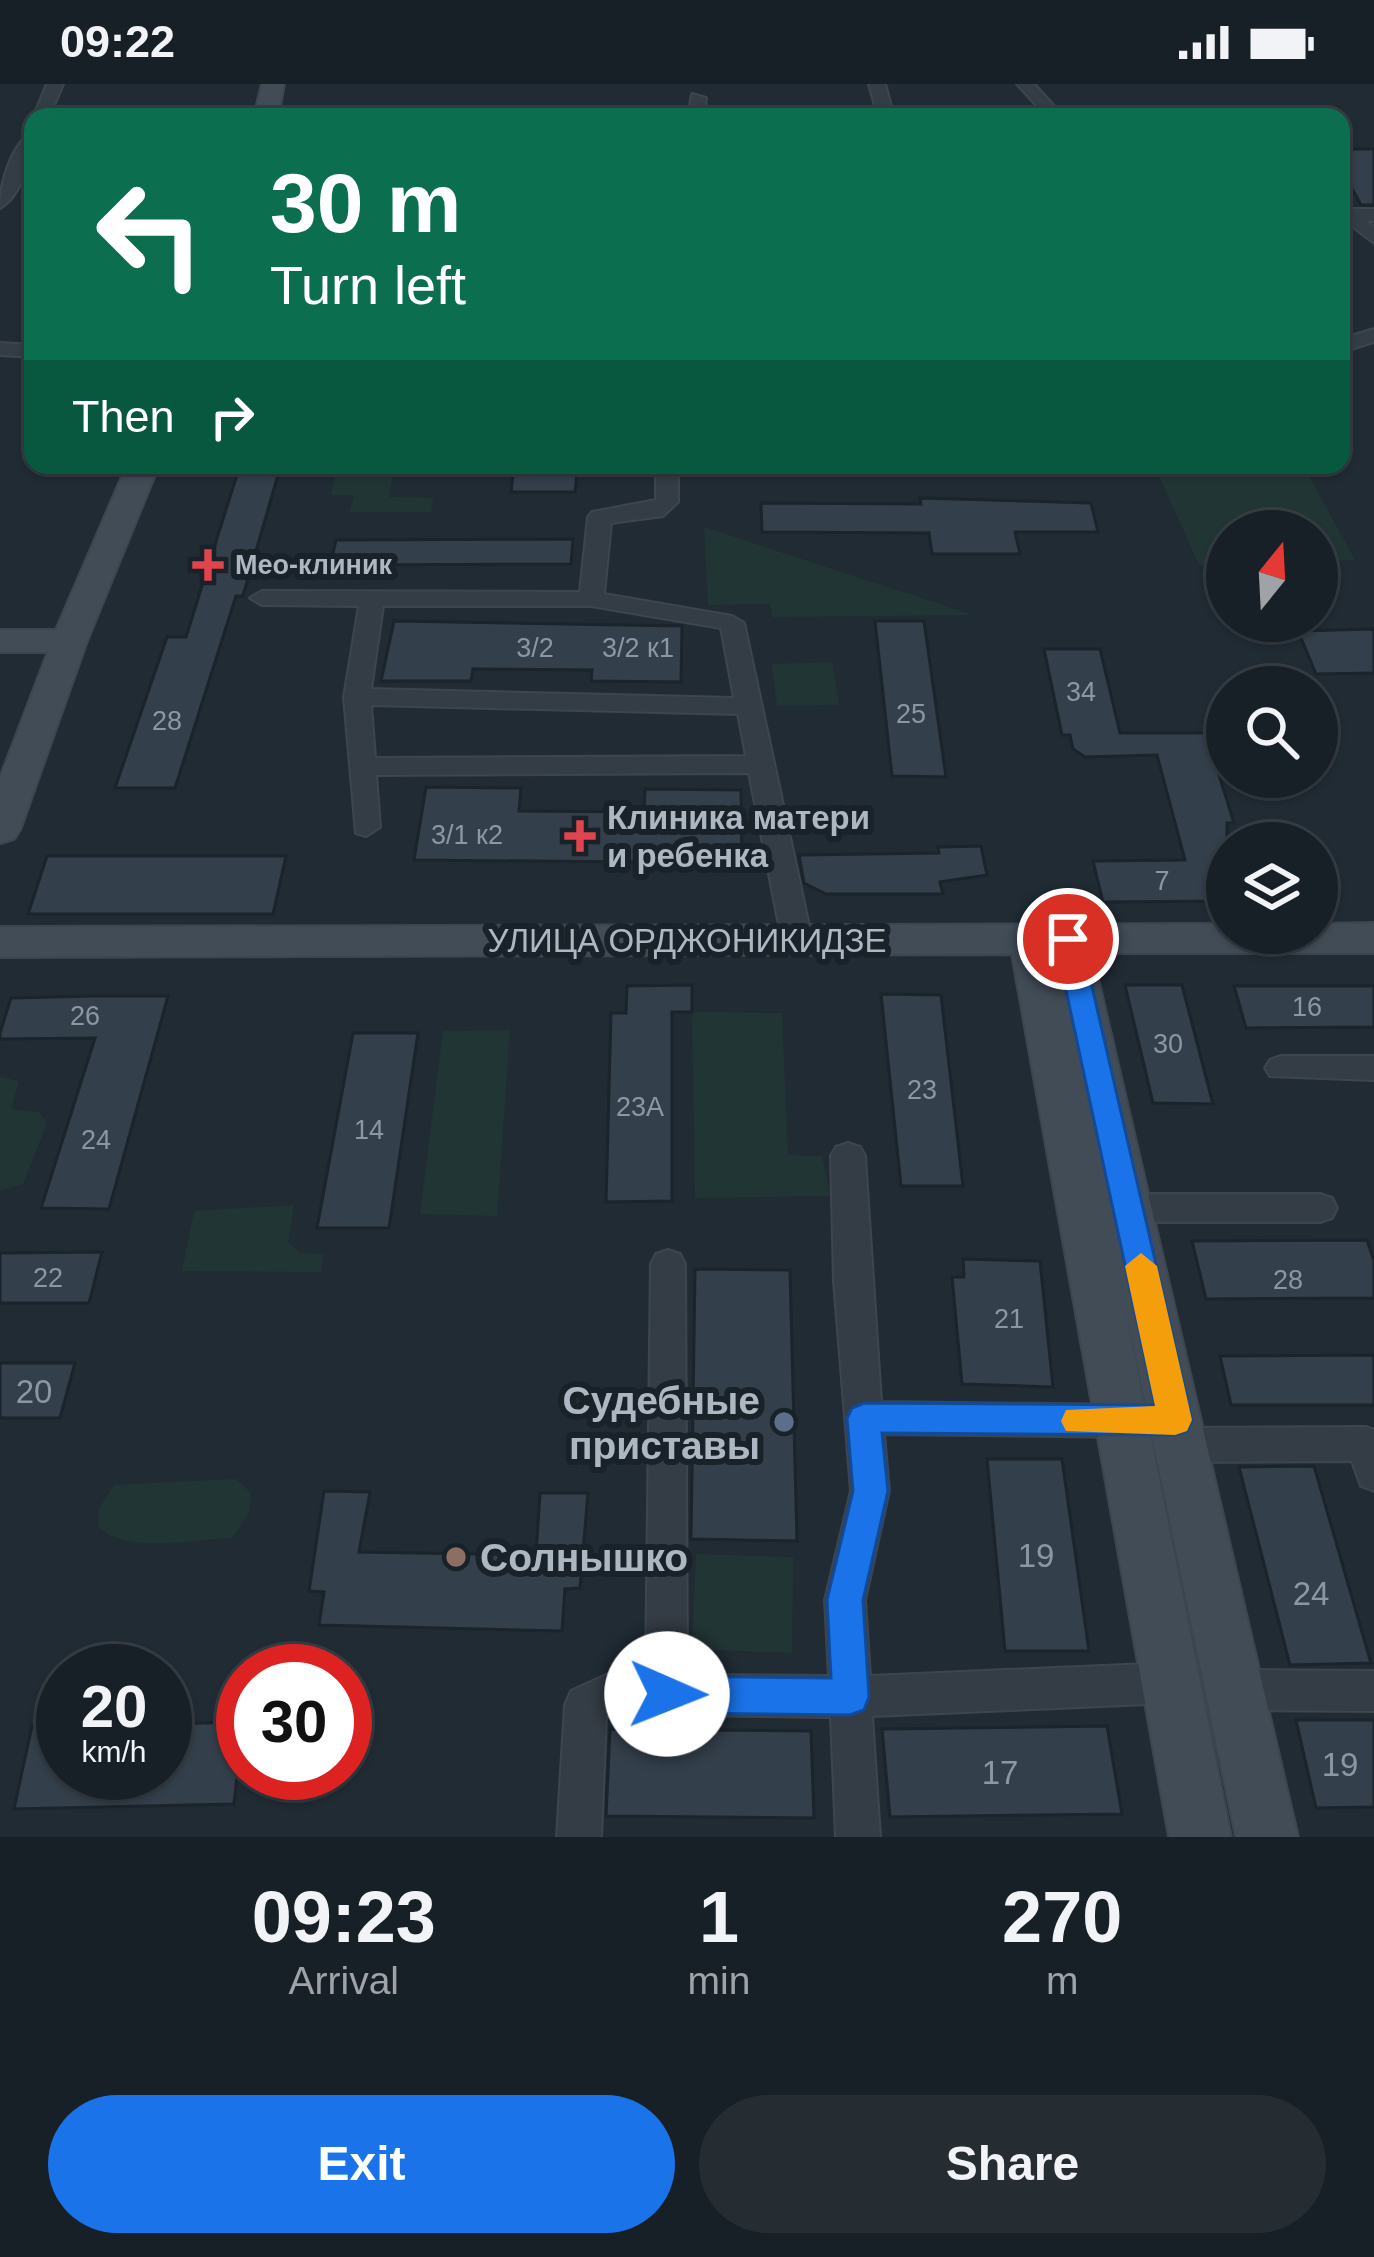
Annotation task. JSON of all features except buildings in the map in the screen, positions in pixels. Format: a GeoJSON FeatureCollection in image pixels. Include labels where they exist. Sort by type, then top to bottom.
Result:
{"type":"FeatureCollection","features":[{"type":"Feature","properties":{"kind":"street"},"geometry":{"type":"LineString","coordinates":[[1025,84],[1047,108]]}},
{"type":"Feature","properties":{"kind":"street"},"geometry":{"type":"LineString","coordinates":[[0,203],[24,157]]}},
{"type":"Feature","properties":{"kind":"street"},"geometry":{"type":"LineString","coordinates":[[1350,216],[1374,237]]}},
{"type":"Feature","properties":{"kind":"street"},"geometry":{"type":"LineString","coordinates":[[0,830],[69,641],[139,474]]}},
{"type":"Feature","properties":{"kind":"street"},"geometry":{"type":"LineString","coordinates":[[591,598],[600,517],[656,511],[667,502],[667,474]]}},
{"type":"Feature","properties":{"kind":"street"},"geometry":{"type":"LineString","coordinates":[[262,598],[591,598],[732,623],[797,940]]}},
{"type":"Feature","properties":{"kind":"street"},"geometry":{"type":"LineString","coordinates":[[367,827],[357,697],[372,598]]}},
{"type":"Feature","properties":{"kind":"street"},"geometry":{"type":"LineString","coordinates":[[0,641],[69,641]]}},
{"type":"Feature","properties":{"kind":"street"},"geometry":{"type":"LineString","coordinates":[[357,697],[749,706]]}},
{"type":"Feature","properties":{"kind":"street"},"geometry":{"type":"LineString","coordinates":[[362,766],[761,764]]}},
{"type":"Feature","properties":{"kind":"street","name":"УЛИЦА ОРДЖОНИКИДЗЕ"},"geometry":{"type":"LineString","coordinates":[[0,942],[1374,938]]}},
{"type":"Feature","properties":{"kind":"street"},"geometry":{"type":"LineString","coordinates":[[1049,939],[1128,1208],[1268,1837]]}},
{"type":"Feature","properties":{"kind":"street"},"geometry":{"type":"LineString","coordinates":[[1049,939],[1122,1421],[1200,1837]]}},
{"type":"Feature","properties":{"kind":"street"},"geometry":{"type":"LineString","coordinates":[[1281,1068],[1374,1068]]}},
{"type":"Feature","properties":{"kind":"street"},"geometry":{"type":"LineString","coordinates":[[848,1156],[870,1491],[845,1600],[858,1837]]}},
{"type":"Feature","properties":{"kind":"street"},"geometry":{"type":"LineString","coordinates":[[1128,1208],[1320,1208]]}},
{"type":"Feature","properties":{"kind":"street"},"geometry":{"type":"LineString","coordinates":[[667,1694],[668,1264]]}},
{"type":"Feature","properties":{"kind":"street"},"geometry":{"type":"LineString","coordinates":[[864,1418],[1122,1421],[1178,1433],[1366,1444],[1374,1474]]}},
{"type":"Feature","properties":{"kind":"street"},"geometry":{"type":"LineString","coordinates":[[579,1837],[586,1705],[608,1694],[850,1697],[1171,1683]]}},
{"type":"Feature","properties":{"kind":"street"},"geometry":{"type":"LineString","coordinates":[[1235,1690],[1374,1691]]}},
{"type":"Feature","properties":{"kind":"green space"},"geometry":{"type":"Polygon","coordinates":[[[336,474],[393,474],[389,497],[433,498],[431,512],[350,512],[354,495],[331,495],[336,474]]]}},
{"type":"Feature","properties":{"kind":"green space"},"geometry":{"type":"Polygon","coordinates":[[[1158,474],[1308,474],[1328,510],[1206,510],[1206,565],[1199,565],[1158,474]]]}},
{"type":"Feature","properties":{"kind":"green space"},"geometry":{"type":"Polygon","coordinates":[[[704,527],[973,615],[772,617],[770,604],[708,605],[704,527]]]}},
{"type":"Feature","properties":{"kind":"green space"},"geometry":{"type":"Polygon","coordinates":[[[1338,529],[1355,560],[1338,560],[1338,529]]]}},
{"type":"Feature","properties":{"kind":"green space"},"geometry":{"type":"Polygon","coordinates":[[[832,662],[839,705],[777,706],[772,664],[832,662]]]}},
{"type":"Feature","properties":{"kind":"green space"},"geometry":{"type":"Polygon","coordinates":[[[692,1012],[782,1013],[788,1155],[822,1156],[830,1196],[695,1198],[692,1012]]]}},
{"type":"Feature","properties":{"kind":"green space"},"geometry":{"type":"Polygon","coordinates":[[[510,1030],[497,1216],[420,1214],[443,1031],[510,1030]]]}},
{"type":"Feature","properties":{"kind":"green space"},"geometry":{"type":"Polygon","coordinates":[[[0,1077],[19,1081],[11,1109],[39,1112],[47,1123],[23,1184],[0,1191],[0,1077]]]}},
{"type":"Feature","properties":{"kind":"green space"},"geometry":{"type":"Polygon","coordinates":[[[294,1205],[288,1242],[300,1253],[323,1254],[321,1272],[182,1271],[194,1211],[294,1205]]]}},
{"type":"Feature","properties":{"kind":"green space"},"geometry":{"type":"Polygon","coordinates":[[[236,1479],[251,1493],[249,1513],[232,1538],[144,1543],[99,1528],[98,1510],[114,1485],[236,1479]]]}},
{"type":"Feature","properties":{"kind":"green space"},"geometry":{"type":"Polygon","coordinates":[[[696,1554],[793,1557],[792,1653],[692,1649],[696,1554]]]}},
{"type":"Feature","properties":{"kind":"slow traffic"},"geometry":{"type":"LineString","coordinates":[[1078,1421],[1175,1420],[1141,1266]]}},
{"type":"Feature","properties":{"kind":"place","name":"Мео-клиник"},"geometry":{"type":"Point","coordinates":[208,565]}},
{"type":"Feature","properties":{"kind":"place","name":"Клиника матери и ребенка"},"geometry":{"type":"Point","coordinates":[580,836]}},
{"type":"Feature","properties":{"kind":"place","name":"Судебные приставы"},"geometry":{"type":"Point","coordinates":[784,1422]}},
{"type":"Feature","properties":{"kind":"place","name":"Солнышко"},"geometry":{"type":"Point","coordinates":[456,1557]}},
{"type":"Feature","properties":{"kind":"route"},"geometry":{"type":"LineString","coordinates":[[667,1694],[850,1697],[845,1600],[870,1491],[864,1418],[1175,1420],[1068,939]]}}]}
